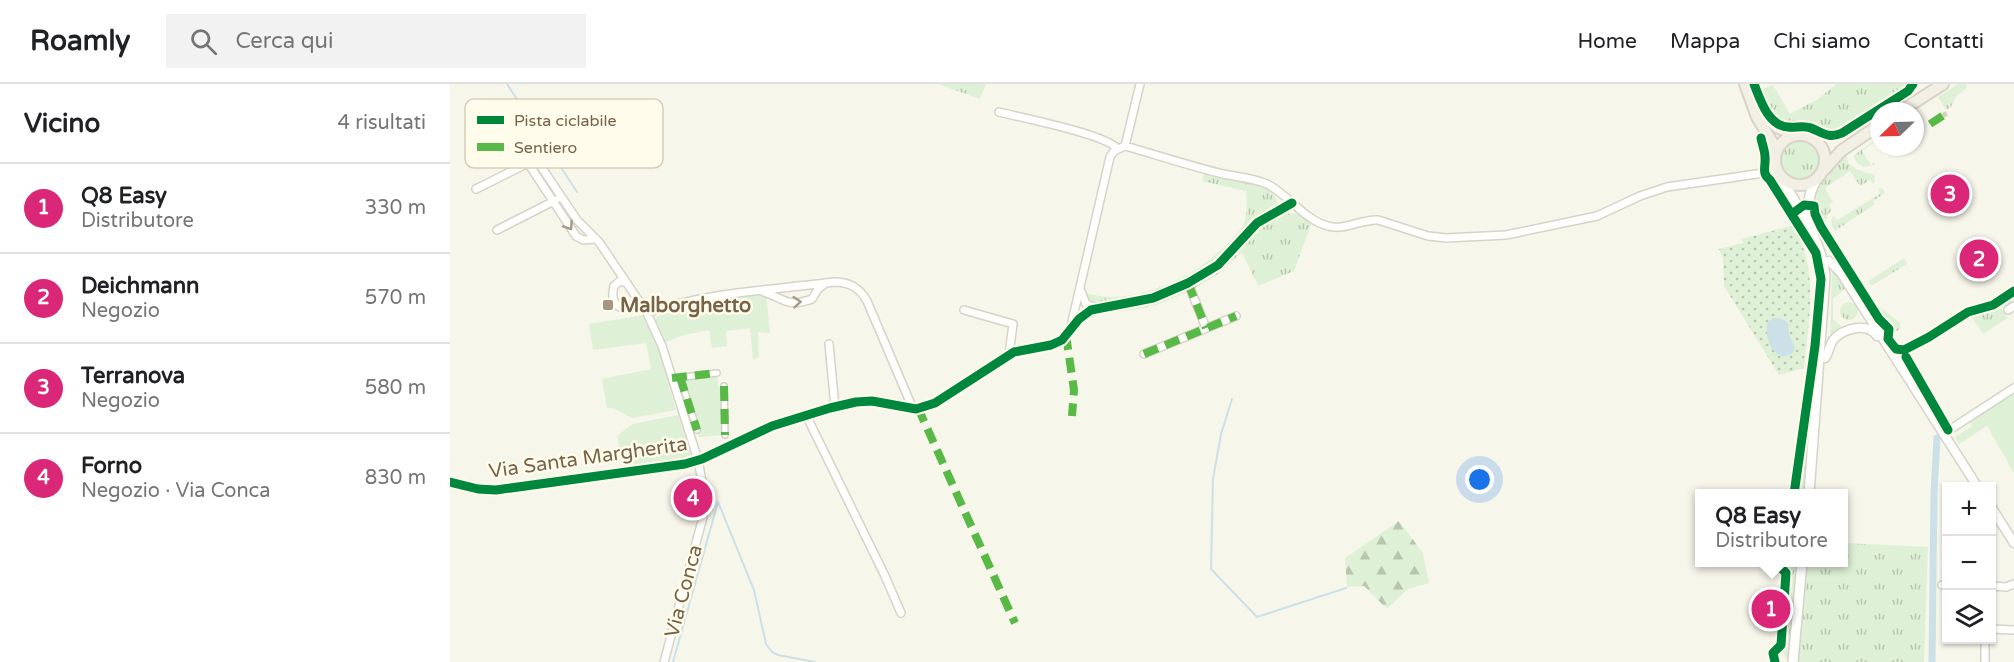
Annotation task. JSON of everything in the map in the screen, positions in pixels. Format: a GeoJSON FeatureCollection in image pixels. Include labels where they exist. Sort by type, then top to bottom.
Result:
{"type":"FeatureCollection","features":[{"type":"Feature","properties":{"kind":"main road"},"geometry":{"type":"LineString","coordinates":[[1745,84],[1759,121],[1772,142],[1780,174],[1817,242],[1824,269],[1825,284],[1809,489]]}},
{"type":"Feature","properties":{"kind":"main road"},"geometry":{"type":"LineString","coordinates":[[1915,102],[1943,84]]}},
{"type":"Feature","properties":{"kind":"main road"},"geometry":{"type":"LineString","coordinates":[[1749,95],[1758,111],[1782,130],[1811,137],[1820,145],[1829,146],[1852,142]]}},
{"type":"Feature","properties":{"kind":"main road"},"geometry":{"type":"LineString","coordinates":[[1780,174],[1790,183],[1808,184],[1820,175],[1835,156],[1870,131]]}},
{"type":"Feature","properties":{"kind":"main road"},"geometry":{"type":"LineString","coordinates":[[1776,155],[1782,142],[1799,135]]}},
{"type":"Feature","properties":{"kind":"main road"},"geometry":{"type":"LineString","coordinates":[[1814,431],[1825,358],[1831,288],[1828,261],[1809,211],[1809,198],[1825,158],[1823,149],[1817,142]]}},
{"type":"Feature","properties":{"kind":"main road"},"geometry":{"type":"LineString","coordinates":[[1793,662],[1802,567]]}},
{"type":"Feature","properties":{"kind":"street"},"geometry":{"type":"LineString","coordinates":[[1067,334],[1077,306],[1109,160],[1113,152],[1121,147],[1140,84]]}},
{"type":"Feature","properties":{"kind":"street"},"geometry":{"type":"LineString","coordinates":[[999,112],[1088,135],[1121,147],[1261,182],[1274,188],[1318,222],[1331,227],[1378,220],[1428,236],[1446,238],[1485,237],[1525,232],[1586,219],[1667,187],[1780,174]]}},
{"type":"Feature","properties":{"kind":"street"},"geometry":{"type":"LineString","coordinates":[[476,189],[518,168]]}},
{"type":"Feature","properties":{"kind":"street"},"geometry":{"type":"LineString","coordinates":[[531,168],[576,236],[583,240],[596,239]]}},
{"type":"Feature","properties":{"kind":"street","name":"Via Conca"},"geometry":{"type":"LineString","coordinates":[[542,168],[577,220],[596,239],[646,311],[676,378],[698,460],[704,492],[703,517],[664,662]]}},
{"type":"Feature","properties":{"kind":"street"},"geometry":{"type":"LineString","coordinates":[[497,230],[561,197]]}},
{"type":"Feature","properties":{"kind":"street","name":"Via Santa Margherita"},"geometry":{"type":"LineString","coordinates":[[450,482],[478,489],[496,490],[685,464],[753,434],[835,407],[872,401],[913,409],[925,406],[942,399],[1009,354],[1019,350],[1051,345],[1062,340],[1084,314],[1096,308],[1154,298],[1188,283],[1218,265],[1257,223],[1292,203]]}},
{"type":"Feature","properties":{"kind":"street"},"geometry":{"type":"LineString","coordinates":[[1828,261],[1841,273],[1974,482]]}},
{"type":"Feature","properties":{"kind":"street"},"geometry":{"type":"LineString","coordinates":[[627,283],[621,281],[614,286],[612,295],[616,303],[619,307],[626,309],[646,311],[696,299],[827,283],[849,284],[862,292],[913,409]]}},
{"type":"Feature","properties":{"kind":"street"},"geometry":{"type":"LineString","coordinates":[[762,291],[784,302],[793,303],[812,299],[820,286],[827,283]]}},
{"type":"Feature","properties":{"kind":"street"},"geometry":{"type":"LineString","coordinates":[[1188,283],[1206,328]]}},
{"type":"Feature","properties":{"kind":"street"},"geometry":{"type":"LineString","coordinates":[[1080,292],[1086,304],[1084,314]]}},
{"type":"Feature","properties":{"kind":"street"},"geometry":{"type":"LineString","coordinates":[[1086,304],[1096,308]]}},
{"type":"Feature","properties":{"kind":"street"},"geometry":{"type":"LineString","coordinates":[[1077,306],[1084,314]]}},
{"type":"Feature","properties":{"kind":"street"},"geometry":{"type":"LineString","coordinates":[[964,310],[1014,324],[1009,354]]}},
{"type":"Feature","properties":{"kind":"street"},"geometry":{"type":"LineString","coordinates":[[1144,354],[1236,316]]}},
{"type":"Feature","properties":{"kind":"street"},"geometry":{"type":"LineString","coordinates":[[1825,358],[1837,337],[1858,328],[1869,328],[1930,413]]}},
{"type":"Feature","properties":{"kind":"street"},"geometry":{"type":"LineString","coordinates":[[829,344],[835,407]]}},
{"type":"Feature","properties":{"kind":"street"},"geometry":{"type":"LineString","coordinates":[[697,430],[676,378],[717,374]]}},
{"type":"Feature","properties":{"kind":"street"},"geometry":{"type":"LineString","coordinates":[[724,386],[725,435]]}},
{"type":"Feature","properties":{"kind":"street"},"geometry":{"type":"LineString","coordinates":[[1943,434],[2014,388]]}},
{"type":"Feature","properties":{"kind":"street"},"geometry":{"type":"LineString","coordinates":[[806,415],[901,613]]}},
{"type":"Feature","properties":{"kind":"street"},"geometry":{"type":"LineString","coordinates":[[1996,514],[2014,543]]}},
{"type":"Feature","properties":{"kind":"street"},"geometry":{"type":"LineString","coordinates":[[1996,586],[2006,587],[2014,584]]}},
{"type":"Feature","properties":{"kind":"street"},"geometry":{"type":"LineString","coordinates":[[1996,629],[2014,630]]}},
{"type":"Feature","properties":{"kind":"street"},"geometry":{"type":"LineString","coordinates":[[1985,644],[1985,662]]}},
{"type":"Feature","properties":{"kind":"green space"},"geometry":{"type":"Polygon","coordinates":[[[938,84],[986,84],[980,99],[938,84]]]}},
{"type":"Feature","properties":{"kind":"green space"},"geometry":{"type":"Polygon","coordinates":[[[1748,84],[1758,84],[1760,90],[1773,85],[1790,114],[1818,99],[1836,84],[1910,84],[1904,92],[1888,102],[1870,102],[1870,113],[1837,133],[1807,125],[1787,125],[1778,122],[1767,114],[1748,84]]]}},
{"type":"Feature","properties":{"kind":"green space"},"geometry":{"type":"Polygon","coordinates":[[[1958,84],[1966,84],[1967,88],[1956,96],[1951,107],[1946,110],[1938,97],[1958,84]]]}},
{"type":"Feature","properties":{"kind":"green space"},"geometry":{"type":"Polygon","coordinates":[[[1800,140],[1814,146],[1820,160],[1814,174],[1800,180],[1786,174],[1780,160],[1786,146],[1800,140]]]}},
{"type":"Feature","properties":{"kind":"green space"},"geometry":{"type":"Polygon","coordinates":[[[1870,144],[1862,151],[1871,165],[1875,162],[1875,165],[1864,167],[1858,164],[1853,156],[1870,144]]]}},
{"type":"Feature","properties":{"kind":"green space"},"geometry":{"type":"Polygon","coordinates":[[[1850,149],[1847,156],[1848,163],[1856,169],[1874,175],[1875,181],[1873,184],[1870,180],[1860,186],[1850,171],[1825,188],[1833,202],[1829,205],[1832,210],[1827,215],[1826,224],[1869,294],[1880,307],[1900,323],[1900,329],[1894,333],[1883,323],[1821,225],[1815,210],[1816,204],[1811,203],[1816,189],[1829,176],[1832,167],[1850,149]]]}},
{"type":"Feature","properties":{"kind":"green space"},"geometry":{"type":"Polygon","coordinates":[[[1204,173],[1236,178],[1259,185],[1275,196],[1278,205],[1253,221],[1221,257],[1187,281],[1137,299],[1095,304],[1087,302],[1083,293],[1107,297],[1127,296],[1160,288],[1204,264],[1236,235],[1245,219],[1246,191],[1202,181],[1204,173]]]}},
{"type":"Feature","properties":{"kind":"green space"},"geometry":{"type":"Polygon","coordinates":[[[1879,188],[1885,193],[1873,201],[1875,204],[1835,231],[1831,222],[1834,216],[1837,220],[1880,194],[1879,188]]]}},
{"type":"Feature","properties":{"kind":"green space"},"geometry":{"type":"Polygon","coordinates":[[[1284,213],[1297,214],[1312,222],[1294,271],[1258,286],[1242,252],[1216,276],[1195,288],[1194,284],[1225,263],[1268,220],[1284,213]]]}},
{"type":"Feature","properties":{"kind":"green space"},"geometry":{"type":"Polygon","coordinates":[[[1794,225],[1807,261],[1810,313],[1804,368],[1779,375],[1724,286],[1723,259],[1719,249],[1743,243],[1742,239],[1794,225]]]}},
{"type":"Feature","properties":{"kind":"green space"},"geometry":{"type":"Polygon","coordinates":[[[1904,258],[1907,264],[1873,285],[1869,284],[1870,280],[1904,258]]]}},
{"type":"Feature","properties":{"kind":"green space"},"geometry":{"type":"Polygon","coordinates":[[[1832,267],[1846,285],[1845,289],[1833,299],[1833,319],[1844,329],[1830,343],[1832,267]]]}},
{"type":"Feature","properties":{"kind":"green space"},"geometry":{"type":"Polygon","coordinates":[[[2014,287],[2014,300],[2001,308],[2008,318],[1983,334],[1967,310],[1993,301],[2014,287]]]}},
{"type":"Feature","properties":{"kind":"green space"},"geometry":{"type":"Polygon","coordinates":[[[1188,288],[1189,291],[1151,306],[1088,317],[1098,312],[1161,299],[1188,288]]]}},
{"type":"Feature","properties":{"kind":"green space"},"geometry":{"type":"Polygon","coordinates":[[[766,294],[770,333],[758,332],[759,356],[753,360],[750,328],[726,331],[727,346],[712,348],[709,330],[684,335],[663,343],[655,322],[657,317],[677,306],[766,294]]]}},
{"type":"Feature","properties":{"kind":"green space"},"geometry":{"type":"Polygon","coordinates":[[[1849,302],[1855,305],[1858,311],[1855,317],[1849,320],[1843,317],[1840,311],[1843,305],[1849,302]]]}},
{"type":"Feature","properties":{"kind":"green space"},"geometry":{"type":"Polygon","coordinates":[[[644,315],[660,354],[676,410],[632,418],[613,408],[607,408],[602,379],[651,369],[646,343],[593,350],[589,324],[644,315]]]}},
{"type":"Feature","properties":{"kind":"green space"},"geometry":{"type":"Polygon","coordinates":[[[717,373],[718,387],[724,386],[725,435],[699,437],[680,377],[717,373]]]}},
{"type":"Feature","properties":{"kind":"green space"},"geometry":{"type":"Polygon","coordinates":[[[2014,391],[2014,473],[1987,426],[1959,444],[1955,437],[1972,426],[1968,420],[2014,391]]]}},
{"type":"Feature","properties":{"kind":"green space"},"geometry":{"type":"Polygon","coordinates":[[[678,415],[692,458],[623,468],[617,436],[632,424],[678,415]]]}},
{"type":"Feature","properties":{"kind":"green space"},"geometry":{"type":"Polygon","coordinates":[[[1800,459],[1807,460],[1804,489],[1797,489],[1800,459]]]}},
{"type":"Feature","properties":{"kind":"green space"},"geometry":{"type":"Polygon","coordinates":[[[1399,521],[1423,553],[1429,583],[1408,589],[1387,609],[1364,586],[1347,587],[1345,558],[1399,521]]]}},
{"type":"Feature","properties":{"kind":"green space"},"geometry":{"type":"Polygon","coordinates":[[[1848,543],[1928,547],[1924,662],[1798,662],[1807,567],[1848,567],[1848,543]]]}},
{"type":"Feature","properties":{"kind":"green space"},"geometry":{"type":"Polygon","coordinates":[[[1792,567],[1798,567],[1790,662],[1776,639],[1781,581],[1792,567]]]}},
{"type":"Feature","properties":{"kind":"shaded area"},"geometry":{"type":"Polygon","coordinates":[[[1773,318],[1782,319],[1788,323],[1789,334],[1795,347],[1789,355],[1783,357],[1774,351],[1768,339],[1767,324],[1773,318]]]}},
{"type":"Feature","properties":{"kind":"waterway"},"geometry":{"type":"LineString","coordinates":[[507,84],[517,99]]}},
{"type":"Feature","properties":{"kind":"waterway"},"geometry":{"type":"LineString","coordinates":[[561,168],[577,192]]}},
{"type":"Feature","properties":{"kind":"waterway"},"geometry":{"type":"LineString","coordinates":[[1232,399],[1221,434],[1213,479],[1211,569],[1257,617],[1346,588]]}},
{"type":"Feature","properties":{"kind":"waterway"},"geometry":{"type":"LineString","coordinates":[[1932,662],[1937,438]]}},
{"type":"Feature","properties":{"kind":"waterway"},"geometry":{"type":"LineString","coordinates":[[718,502],[754,590],[766,644],[772,652],[778,655],[815,662]]}},
{"type":"Feature","properties":{"kind":"waterway"},"geometry":{"type":"LineString","coordinates":[[673,662],[718,502]]}},
{"type":"Feature","properties":{"kind":"tunnel"},"geometry":{"type":"LineString","coordinates":[[1930,124],[1947,113]]}},
{"type":"Feature","properties":{"kind":"marked path"},"geometry":{"type":"LineString","coordinates":[[1930,124],[1947,113]]}},
{"type":"Feature","properties":{"kind":"marked path"},"geometry":{"type":"LineString","coordinates":[[1188,283],[1206,328]]}},
{"type":"Feature","properties":{"kind":"marked path"},"geometry":{"type":"LineString","coordinates":[[1144,354],[1236,316]]}},
{"type":"Feature","properties":{"kind":"marked path"},"geometry":{"type":"LineString","coordinates":[[1066,335],[1074,390],[1072,416]]}},
{"type":"Feature","properties":{"kind":"marked path"},"geometry":{"type":"LineString","coordinates":[[672,378],[717,373]]}},
{"type":"Feature","properties":{"kind":"marked path"},"geometry":{"type":"LineString","coordinates":[[680,377],[697,430]]}},
{"type":"Feature","properties":{"kind":"marked path"},"geometry":{"type":"LineString","coordinates":[[724,386],[725,435]]}},
{"type":"Feature","properties":{"kind":"marked path"},"geometry":{"type":"LineString","coordinates":[[918,408],[1015,623]]}},
{"type":"Feature","properties":{"kind":"cycle path"},"geometry":{"type":"LineString","coordinates":[[1754,84],[1766,111],[1775,122],[1788,127],[1808,127],[1826,135],[1842,133],[1908,91],[1913,84]]}},
{"type":"Feature","properties":{"kind":"cycle path"},"geometry":{"type":"LineString","coordinates":[[1761,138],[1766,175],[1816,253],[1821,279],[1815,346],[1795,489]]}},
{"type":"Feature","properties":{"kind":"cycle path"},"geometry":{"type":"LineString","coordinates":[[450,482],[478,489],[496,490],[685,464],[702,459],[772,426],[830,408],[872,401],[916,409],[935,403],[1014,352],[1051,345],[1062,340],[1079,319],[1091,310],[1153,298],[1188,283],[1218,265],[1257,223],[1292,203]]}},
{"type":"Feature","properties":{"kind":"cycle path"},"geometry":{"type":"LineString","coordinates":[[1792,214],[1804,205],[1814,206],[1821,227],[1879,319],[1889,329],[1888,339],[1896,349],[1904,350],[1968,312],[1993,305],[2014,291]]}},
{"type":"Feature","properties":{"kind":"cycle path"},"geometry":{"type":"LineString","coordinates":[[1906,357],[1948,430]]}},
{"type":"Feature","properties":{"kind":"cycle path"},"geometry":{"type":"LineString","coordinates":[[1775,662],[1773,653],[1781,645],[1786,573],[1782,567]]}},
{"type":"Feature","properties":{"kind":"place","name":"Terranova"},"geometry":{"type":"Point","coordinates":[1950,194]}},
{"type":"Feature","properties":{"kind":"place","name":"Deichmann"},"geometry":{"type":"Point","coordinates":[1979,259]}},
{"type":"Feature","properties":{"kind":"place","name":"Malborghetto"},"geometry":{"type":"Point","coordinates":[608,305]}},
{"type":"Feature","properties":{"kind":"place","name":"Forno"},"geometry":{"type":"Point","coordinates":[693,498]}},
{"type":"Feature","properties":{"kind":"place","name":"Q8 Easy"},"geometry":{"type":"Point","coordinates":[1771,609]}}]}
